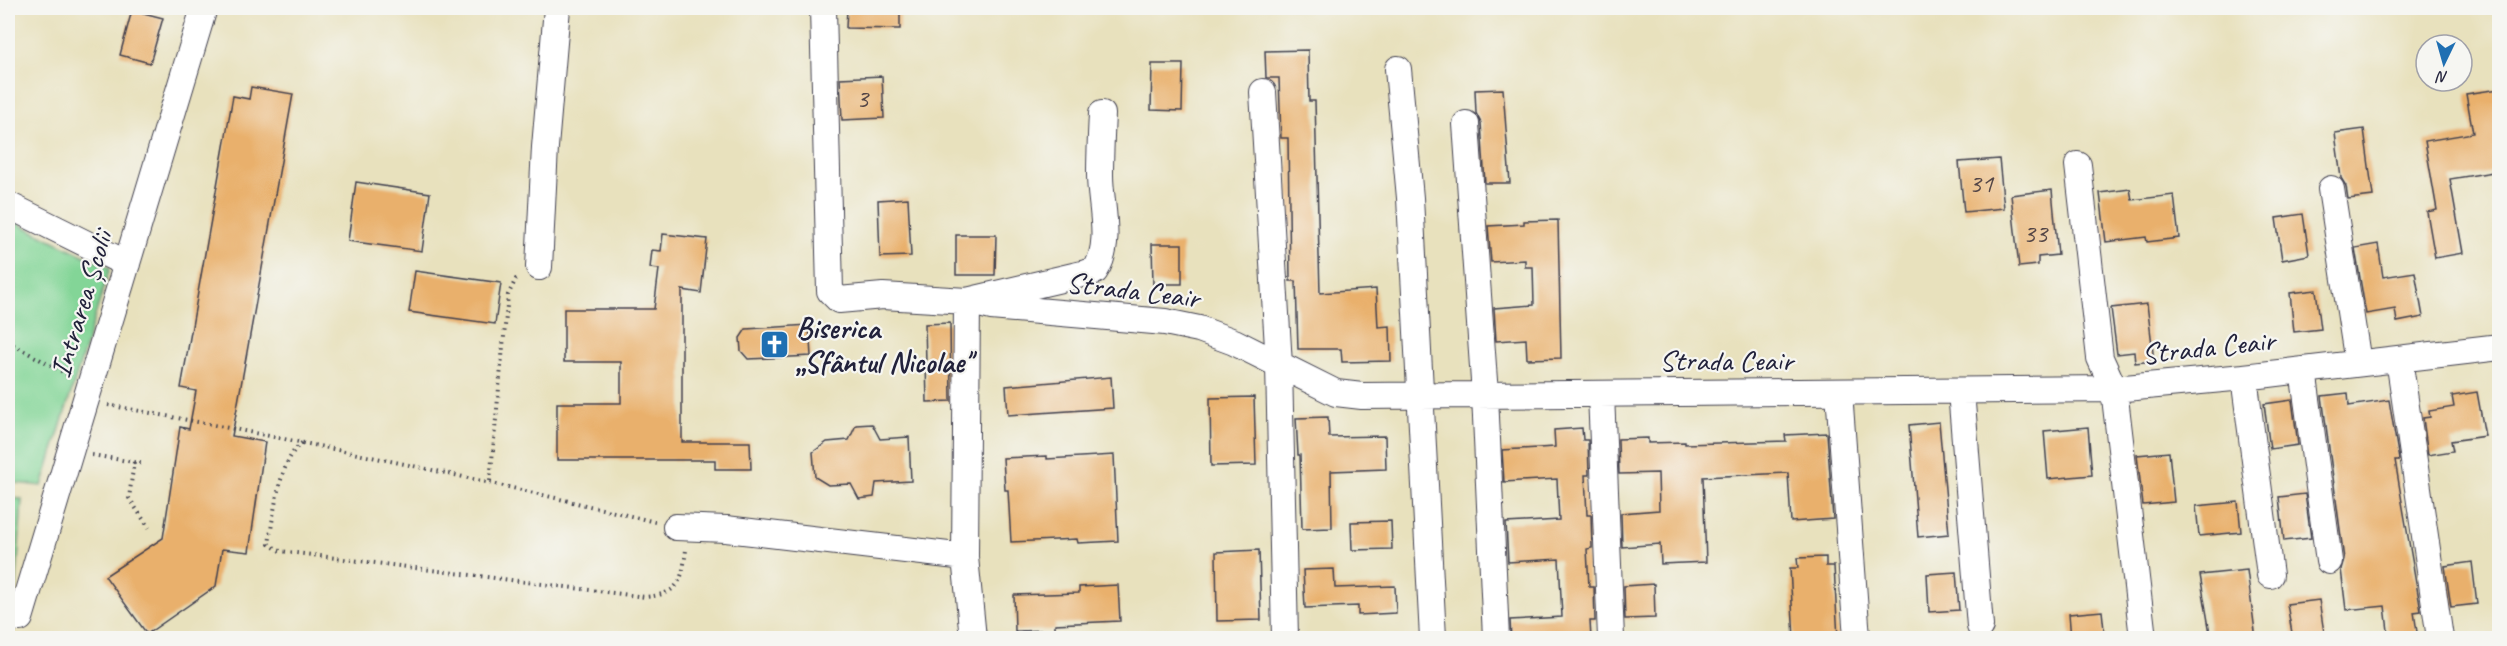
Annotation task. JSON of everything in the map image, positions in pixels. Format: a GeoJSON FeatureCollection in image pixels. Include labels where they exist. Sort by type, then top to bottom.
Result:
{"type":"FeatureCollection","features":[{"type":"Feature","properties":{"kind":"street"},"geometry":{"type":"LineString","coordinates":[[539,267],[545,147],[557,8]]}},
{"type":"Feature","properties":{"kind":"street"},"geometry":{"type":"LineString","coordinates":[[823,8],[830,291],[839,300],[883,296],[967,301],[1095,271],[1101,262],[1105,242],[1100,175],[1102,114]]}},
{"type":"Feature","properties":{"kind":"street","name":"Intrarea Școlii"},"geometry":{"type":"LineString","coordinates":[[20,618],[127,264],[198,9]]}},
{"type":"Feature","properties":{"kind":"street"},"geometry":{"type":"LineString","coordinates":[[1398,69],[1410,198],[1433,639]]}},
{"type":"Feature","properties":{"kind":"street"},"geometry":{"type":"LineString","coordinates":[[1263,92],[1279,365],[1285,639]]}},
{"type":"Feature","properties":{"kind":"street"},"geometry":{"type":"LineString","coordinates":[[1466,124],[1485,395],[1496,639]]}},
{"type":"Feature","properties":{"kind":"street"},"geometry":{"type":"LineString","coordinates":[[2078,165],[2100,358],[2114,389],[2143,639]]}},
{"type":"Feature","properties":{"kind":"street"},"geometry":{"type":"LineString","coordinates":[[2331,189],[2358,363]]}},
{"type":"Feature","properties":{"kind":"street"},"geometry":{"type":"LineString","coordinates":[[8,205],[127,264]]}},
{"type":"Feature","properties":{"kind":"street"},"geometry":{"type":"LineString","coordinates":[[967,301],[965,557],[973,639]]}},
{"type":"Feature","properties":{"kind":"street","name":"Strada Ceair"},"geometry":{"type":"LineString","coordinates":[[967,301],[1013,309],[1165,322],[1199,329],[1234,342],[1336,393],[1362,396],[2114,389],[2244,377],[2499,347]]}},
{"type":"Feature","properties":{"kind":"street"},"geometry":{"type":"LineString","coordinates":[[2399,359],[2440,639]]}},
{"type":"Feature","properties":{"kind":"street"},"geometry":{"type":"LineString","coordinates":[[2303,370],[2330,561]]}},
{"type":"Feature","properties":{"kind":"street"},"geometry":{"type":"LineString","coordinates":[[2244,377],[2270,575]]}},
{"type":"Feature","properties":{"kind":"street"},"geometry":{"type":"LineString","coordinates":[[1961,391],[1980,626]]}},
{"type":"Feature","properties":{"kind":"street"},"geometry":{"type":"LineString","coordinates":[[1839,392],[1857,639]]}},
{"type":"Feature","properties":{"kind":"street"},"geometry":{"type":"LineString","coordinates":[[1601,394],[1611,639]]}},
{"type":"Feature","properties":{"kind":"street"},"geometry":{"type":"LineString","coordinates":[[676,527],[726,529],[965,557]]}},
{"type":"Feature","properties":{"kind":"path"},"geometry":{"type":"LineString","coordinates":[[490,481],[508,295],[516,279],[539,267]]}},
{"type":"Feature","properties":{"kind":"path"},"geometry":{"type":"LineString","coordinates":[[8,301],[8,330]]}},
{"type":"Feature","properties":{"kind":"path"},"geometry":{"type":"LineString","coordinates":[[8,342],[88,394],[302,443],[490,481],[676,527],[687,541],[684,568],[674,590],[664,596],[645,597],[280,551],[269,544],[277,495],[293,449],[302,443]]}},
{"type":"Feature","properties":{"kind":"path"},"geometry":{"type":"LineString","coordinates":[[70,452],[145,464]]}},
{"type":"Feature","properties":{"kind":"path"},"geometry":{"type":"LineString","coordinates":[[134,462],[129,498],[149,528]]}},
{"type":"Feature","properties":{"kind":"green space"},"geometry":{"type":"Polygon","coordinates":[[[8,219],[110,268],[42,486],[8,482],[8,219]]]}},
{"type":"Feature","properties":{"kind":"green space"},"geometry":{"type":"Polygon","coordinates":[[[8,498],[22,499],[16,593],[8,593],[8,498]]]}},
{"type":"Feature","properties":{"kind":"building"},"geometry":{"type":"Polygon","coordinates":[[[847,8],[900,8],[900,29],[846,28],[847,8]]]}},
{"type":"Feature","properties":{"kind":"building"},"geometry":{"type":"Polygon","coordinates":[[[132,10],[163,18],[150,63],[120,55],[132,10]]]}},
{"type":"Feature","properties":{"kind":"building"},"geometry":{"type":"Polygon","coordinates":[[[1308,50],[1309,101],[1315,101],[1320,293],[1376,289],[1378,327],[1390,326],[1391,361],[1342,362],[1341,349],[1298,349],[1296,281],[1290,281],[1288,138],[1281,138],[1279,78],[1266,78],[1265,51],[1308,50]]]}},
{"type":"Feature","properties":{"kind":"building"},"geometry":{"type":"Polygon","coordinates":[[[1152,64],[1183,64],[1182,111],[1151,110],[1152,64]]]}},
{"type":"Feature","properties":{"kind":"building"},"geometry":{"type":"Polygon","coordinates":[[[882,76],[884,118],[842,120],[840,78],[882,76]]]}},
{"type":"Feature","properties":{"kind":"building"},"geometry":{"type":"Polygon","coordinates":[[[251,87],[293,94],[232,436],[265,442],[249,552],[222,549],[216,586],[147,634],[105,576],[163,538],[180,427],[189,429],[196,391],[181,388],[233,96],[249,99],[251,87]]]}},
{"type":"Feature","properties":{"kind":"building"},"geometry":{"type":"Polygon","coordinates":[[[1503,89],[1510,183],[1485,183],[1481,123],[1476,113],[1475,90],[1503,89]]]}},
{"type":"Feature","properties":{"kind":"building"},"geometry":{"type":"Polygon","coordinates":[[[2499,89],[2499,171],[2450,179],[2463,253],[2435,258],[2427,212],[2437,210],[2425,141],[2473,133],[2466,94],[2499,89]]]}},
{"type":"Feature","properties":{"kind":"building"},"geometry":{"type":"Polygon","coordinates":[[[2364,129],[2373,196],[2348,199],[2346,186],[2341,178],[2335,133],[2364,129]]]}},
{"type":"Feature","properties":{"kind":"building"},"geometry":{"type":"Polygon","coordinates":[[[1999,159],[2004,208],[1964,212],[1959,162],[1999,159]]]}},
{"type":"Feature","properties":{"kind":"building"},"geometry":{"type":"Polygon","coordinates":[[[356,182],[430,193],[422,251],[348,241],[356,182]]]}},
{"type":"Feature","properties":{"kind":"building"},"geometry":{"type":"Polygon","coordinates":[[[2130,189],[2132,200],[2174,195],[2179,238],[2147,242],[2146,237],[2106,242],[2100,193],[2130,189]]]}},
{"type":"Feature","properties":{"kind":"building"},"geometry":{"type":"Polygon","coordinates":[[[2052,190],[2058,255],[2038,257],[2038,265],[2019,267],[2011,195],[2052,190]]]}},
{"type":"Feature","properties":{"kind":"building"},"geometry":{"type":"Polygon","coordinates":[[[908,198],[911,256],[880,257],[878,200],[908,198]]]}},
{"type":"Feature","properties":{"kind":"building"},"geometry":{"type":"Polygon","coordinates":[[[2303,214],[2309,255],[2282,260],[2276,218],[2303,214]]]}},
{"type":"Feature","properties":{"kind":"building"},"geometry":{"type":"Polygon","coordinates":[[[1558,220],[1561,358],[1527,359],[1526,339],[1496,341],[1494,308],[1534,305],[1533,267],[1525,267],[1525,260],[1491,262],[1488,226],[1524,224],[1524,221],[1558,220]]]}},
{"type":"Feature","properties":{"kind":"building"},"geometry":{"type":"Polygon","coordinates":[[[663,234],[707,239],[701,293],[682,290],[682,442],[750,442],[751,469],[715,469],[715,460],[557,460],[557,403],[621,403],[621,362],[564,362],[564,309],[654,309],[659,269],[650,268],[652,250],[661,251],[663,234]]]}},
{"type":"Feature","properties":{"kind":"building"},"geometry":{"type":"Polygon","coordinates":[[[956,235],[996,235],[995,275],[956,275],[956,235]]]}},
{"type":"Feature","properties":{"kind":"building"},"geometry":{"type":"Polygon","coordinates":[[[1152,244],[1182,244],[1182,284],[1153,284],[1152,244]]]}},
{"type":"Feature","properties":{"kind":"building"},"geometry":{"type":"Polygon","coordinates":[[[2378,244],[2383,277],[2415,272],[2423,317],[2397,322],[2395,309],[2366,314],[2355,248],[2378,244]]]}},
{"type":"Feature","properties":{"kind":"building"},"geometry":{"type":"Polygon","coordinates":[[[415,271],[501,283],[495,324],[409,312],[415,271]]]}},
{"type":"Feature","properties":{"kind":"building"},"geometry":{"type":"Polygon","coordinates":[[[2316,290],[2321,329],[2294,332],[2290,293],[2316,290]]]}},
{"type":"Feature","properties":{"kind":"building"},"geometry":{"type":"Polygon","coordinates":[[[2147,304],[2154,361],[2135,363],[2134,352],[2117,354],[2111,308],[2147,304]]]}},
{"type":"Feature","properties":{"kind":"building"},"geometry":{"type":"Polygon","coordinates":[[[950,323],[951,401],[927,402],[925,324],[950,323]]]}},
{"type":"Feature","properties":{"kind":"building","name":"Biserica „Sfântul Nicolae\""},"geometry":{"type":"Polygon","coordinates":[[[809,325],[811,356],[748,359],[741,351],[740,338],[746,329],[809,325]]]}},
{"type":"Feature","properties":{"kind":"building"},"geometry":{"type":"Polygon","coordinates":[[[1111,377],[1113,408],[1008,415],[1006,386],[1111,377]]]}},
{"type":"Feature","properties":{"kind":"building"},"geometry":{"type":"Polygon","coordinates":[[[2477,392],[2485,436],[2451,441],[2453,451],[2428,455],[2423,418],[2430,417],[2429,411],[2454,407],[2452,396],[2477,392]]]}},
{"type":"Feature","properties":{"kind":"building"},"geometry":{"type":"Polygon","coordinates":[[[2348,393],[2349,406],[2389,400],[2399,460],[2395,460],[2421,611],[2414,612],[2418,639],[2389,639],[2385,606],[2346,610],[2341,569],[2344,559],[2322,396],[2348,393]]]}},
{"type":"Feature","properties":{"kind":"building"},"geometry":{"type":"Polygon","coordinates":[[[1254,397],[1256,465],[1211,466],[1210,398],[1254,397]]]}},
{"type":"Feature","properties":{"kind":"building"},"geometry":{"type":"Polygon","coordinates":[[[2292,400],[2298,445],[2270,449],[2264,404],[2292,400]]]}},
{"type":"Feature","properties":{"kind":"building"},"geometry":{"type":"Polygon","coordinates":[[[1328,417],[1329,437],[1385,436],[1386,469],[1331,471],[1332,528],[1302,529],[1300,455],[1298,455],[1296,418],[1328,417]]]}},
{"type":"Feature","properties":{"kind":"building"},"geometry":{"type":"Polygon","coordinates":[[[1939,422],[1949,534],[1918,537],[1909,425],[1939,422]]]}},
{"type":"Feature","properties":{"kind":"building"},"geometry":{"type":"Polygon","coordinates":[[[872,424],[880,439],[909,437],[911,481],[876,483],[874,497],[859,499],[851,484],[828,485],[815,477],[813,452],[827,442],[849,440],[856,425],[872,424]]]}},
{"type":"Feature","properties":{"kind":"building"},"geometry":{"type":"Polygon","coordinates":[[[2088,427],[2092,475],[2048,479],[2044,431],[2088,427]]]}},
{"type":"Feature","properties":{"kind":"building"},"geometry":{"type":"Polygon","coordinates":[[[1582,428],[1583,440],[1588,440],[1589,475],[1585,475],[1587,515],[1591,515],[1592,548],[1587,549],[1589,587],[1594,587],[1595,621],[1590,621],[1591,639],[1511,639],[1510,620],[1562,617],[1559,559],[1508,562],[1506,523],[1559,520],[1557,479],[1504,482],[1502,450],[1555,447],[1554,430],[1582,428]]]}},
{"type":"Feature","properties":{"kind":"building"},"geometry":{"type":"Polygon","coordinates":[[[1827,433],[1833,519],[1791,522],[1788,473],[1703,477],[1706,562],[1661,564],[1660,544],[1622,547],[1621,513],[1659,510],[1658,473],[1619,474],[1618,439],[1648,438],[1648,443],[1685,442],[1685,444],[1786,441],[1785,435],[1827,433]]]}},
{"type":"Feature","properties":{"kind":"building"},"geometry":{"type":"Polygon","coordinates":[[[2169,452],[2174,502],[2143,505],[2137,455],[2169,452]]]}},
{"type":"Feature","properties":{"kind":"building"},"geometry":{"type":"Polygon","coordinates":[[[1114,455],[1118,541],[1078,543],[1077,539],[1011,542],[1008,490],[1005,490],[1003,458],[1047,456],[1047,459],[1114,455]]]}},
{"type":"Feature","properties":{"kind":"building"},"geometry":{"type":"Polygon","coordinates":[[[2305,494],[2311,538],[2284,541],[2279,497],[2305,494]]]}},
{"type":"Feature","properties":{"kind":"building"},"geometry":{"type":"Polygon","coordinates":[[[2238,502],[2241,532],[2199,536],[2196,506],[2238,502]]]}},
{"type":"Feature","properties":{"kind":"building"},"geometry":{"type":"Polygon","coordinates":[[[1391,521],[1392,549],[1352,550],[1351,522],[1391,521]]]}},
{"type":"Feature","properties":{"kind":"building"},"geometry":{"type":"Polygon","coordinates":[[[1259,550],[1261,620],[1217,621],[1216,552],[1259,550]]]}},
{"type":"Feature","properties":{"kind":"building"},"geometry":{"type":"Polygon","coordinates":[[[1826,557],[1826,566],[1834,566],[1838,639],[1794,639],[1790,568],[1798,568],[1797,558],[1826,557]]]}},
{"type":"Feature","properties":{"kind":"building"},"geometry":{"type":"Polygon","coordinates":[[[2472,562],[2477,604],[2451,607],[2445,566],[2472,562]]]}},
{"type":"Feature","properties":{"kind":"building"},"geometry":{"type":"Polygon","coordinates":[[[1334,569],[1335,588],[1395,586],[1396,613],[1358,615],[1358,606],[1305,608],[1303,570],[1334,569]]]}},
{"type":"Feature","properties":{"kind":"building"},"geometry":{"type":"Polygon","coordinates":[[[2247,570],[2256,639],[2211,639],[2200,575],[2247,570]]]}},
{"type":"Feature","properties":{"kind":"building"},"geometry":{"type":"Polygon","coordinates":[[[1956,572],[1959,610],[1929,612],[1927,574],[1956,572]]]}},
{"type":"Feature","properties":{"kind":"building"},"geometry":{"type":"Polygon","coordinates":[[[1654,584],[1655,618],[1625,619],[1624,586],[1654,584]]]}},
{"type":"Feature","properties":{"kind":"building"},"geometry":{"type":"Polygon","coordinates":[[[1118,585],[1120,621],[1055,624],[1055,630],[1015,631],[1014,595],[1079,593],[1079,587],[1118,585]]]}},
{"type":"Feature","properties":{"kind":"building"},"geometry":{"type":"Polygon","coordinates":[[[2319,600],[2325,639],[2293,639],[2287,604],[2319,600]]]}},
{"type":"Feature","properties":{"kind":"building"},"geometry":{"type":"Polygon","coordinates":[[[2102,611],[2105,639],[2071,639],[2069,614],[2102,611]]]}},
{"type":"Feature","properties":{"kind":"place","name":"Biserica „Sfântul Nicolae\""},"geometry":{"type":"Point","coordinates":[775,345]}}]}
